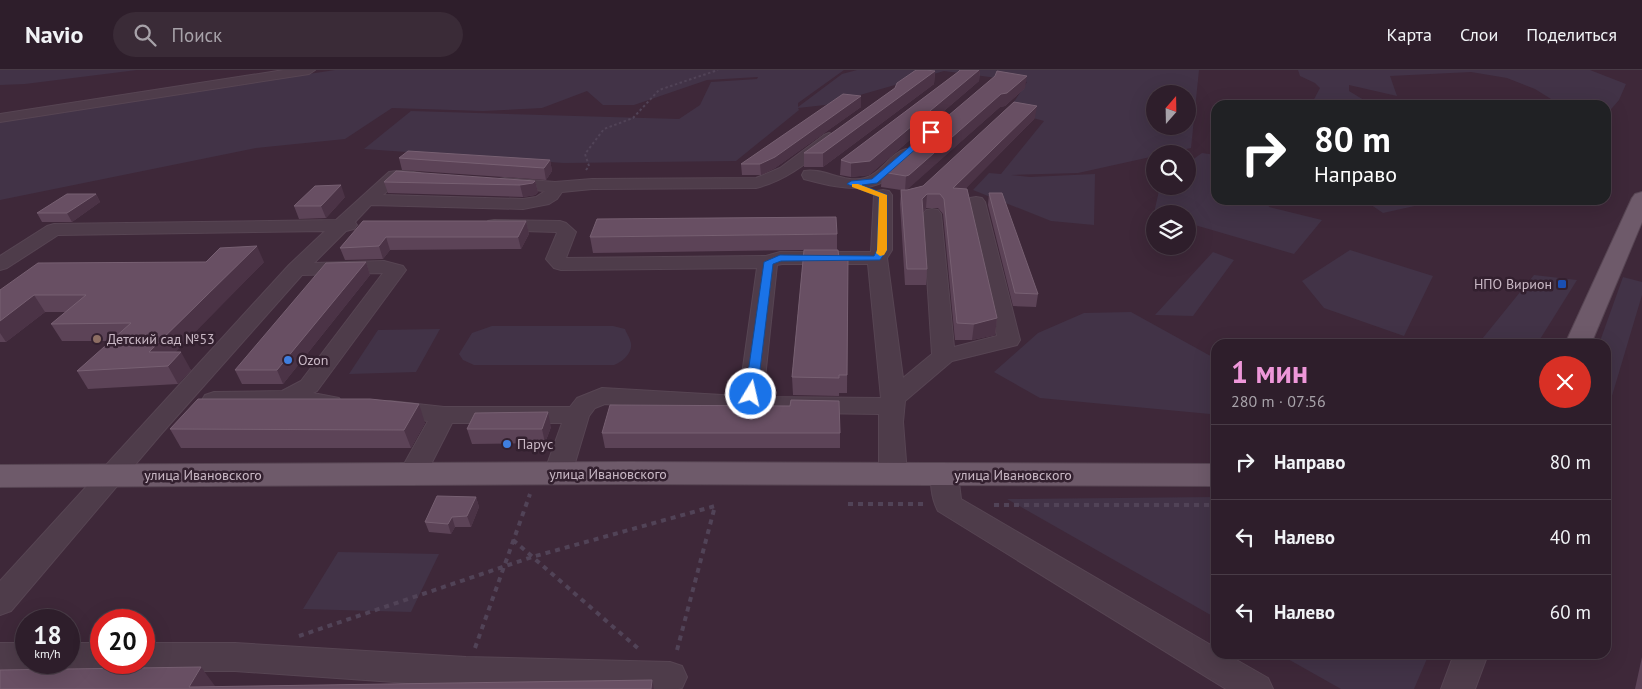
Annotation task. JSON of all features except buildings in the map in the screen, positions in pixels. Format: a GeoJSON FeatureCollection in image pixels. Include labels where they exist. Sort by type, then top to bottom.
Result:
{"type":"FeatureCollection","features":[{"type":"Feature","properties":{"kind":"main road"},"geometry":{"type":"LineString","coordinates":[[1580,339],[1642,198]]}},
{"type":"Feature","properties":{"kind":"main road","name":"улица Ивановского"},"geometry":{"type":"LineString","coordinates":[[0,476],[893,474],[946,489],[1211,475]]}},
{"type":"Feature","properties":{"kind":"street"},"geometry":{"type":"LineString","coordinates":[[0,118],[309,70]]}},
{"type":"Feature","properties":{"kind":"street"},"geometry":{"type":"LineString","coordinates":[[485,182],[555,187],[592,184],[740,185],[770,181],[782,175],[842,129]]}},
{"type":"Feature","properties":{"kind":"street"},"geometry":{"type":"LineString","coordinates":[[851,184],[875,181],[920,142]]}},
{"type":"Feature","properties":{"kind":"street"},"geometry":{"type":"LineString","coordinates":[[810,176],[829,173],[836,167]]}},
{"type":"Feature","properties":{"kind":"street"},"geometry":{"type":"LineString","coordinates":[[782,175],[810,176],[851,184],[889,196],[882,250],[877,258],[892,402],[890,422],[893,474]]}},
{"type":"Feature","properties":{"kind":"street"},"geometry":{"type":"LineString","coordinates":[[0,602],[296,269],[367,200],[395,176],[425,178]]}},
{"type":"Feature","properties":{"kind":"street"},"geometry":{"type":"LineString","coordinates":[[367,200],[523,204],[537,203],[547,198],[554,192],[555,187]]}},
{"type":"Feature","properties":{"kind":"street"},"geometry":{"type":"LineString","coordinates":[[547,474],[577,415],[586,403],[602,396],[749,404],[892,402],[944,356],[1009,340],[976,202]]}},
{"type":"Feature","properties":{"kind":"street"},"geometry":{"type":"LineString","coordinates":[[932,214],[944,356]]}},
{"type":"Feature","properties":{"kind":"street"},"geometry":{"type":"LineString","coordinates":[[0,264],[54,230],[371,225]]}},
{"type":"Feature","properties":{"kind":"street"},"geometry":{"type":"LineString","coordinates":[[480,225],[560,227],[567,232],[556,258],[561,264],[768,262],[780,258],[877,258]]}},
{"type":"Feature","properties":{"kind":"street"},"geometry":{"type":"LineString","coordinates":[[749,404],[754,383],[768,262]]}},
{"type":"Feature","properties":{"kind":"street"},"geometry":{"type":"LineString","coordinates":[[287,398],[309,386],[396,270],[384,267],[296,269]]}},
{"type":"Feature","properties":{"kind":"street"},"geometry":{"type":"LineString","coordinates":[[178,401],[287,398],[444,416],[577,415]]}},
{"type":"Feature","properties":{"kind":"street"},"geometry":{"type":"LineString","coordinates":[[412,475],[444,416]]}},
{"type":"Feature","properties":{"kind":"street"},"geometry":{"type":"LineString","coordinates":[[946,489],[1256,689]]}},
{"type":"Feature","properties":{"kind":"street"},"geometry":{"type":"LineString","coordinates":[[0,657],[15,657]]}},
{"type":"Feature","properties":{"kind":"street"},"geometry":{"type":"LineString","coordinates":[[155,657],[234,657],[466,672],[670,677]]}},
{"type":"Feature","properties":{"kind":"street"},"geometry":{"type":"LineString","coordinates":[[1458,689],[1469,659]]}},
{"type":"Feature","properties":{"kind":"path"},"geometry":{"type":"LineString","coordinates":[[585,172],[588,166],[585,154],[604,129],[633,118],[659,90],[718,70]]}},
{"type":"Feature","properties":{"kind":"path"},"geometry":{"type":"LineString","coordinates":[[466,672],[513,540],[547,474]]}},
{"type":"Feature","properties":{"kind":"path"},"geometry":{"type":"LineString","coordinates":[[848,504],[946,489],[1003,506],[1211,505]]}},
{"type":"Feature","properties":{"kind":"path"},"geometry":{"type":"LineString","coordinates":[[290,638],[532,557],[714,506],[670,677],[532,557],[513,540]]}},
{"type":"Feature","properties":{"kind":"shaded area"},"geometry":{"type":"Polygon","coordinates":[[[0,70],[137,70],[25,84],[0,85],[0,70]]]}},
{"type":"Feature","properties":{"kind":"shaded area"},"geometry":{"type":"Polygon","coordinates":[[[335,70],[844,70],[798,103],[798,107],[842,74],[857,70],[1199,70],[1196,99],[1196,85],[1146,85],[1146,135],[1192,135],[1191,145],[1146,145],[1146,158],[1078,173],[1011,175],[1030,177],[1095,174],[1094,225],[1051,221],[973,190],[989,173],[1001,174],[1044,121],[1008,111],[1027,82],[944,71],[825,105],[798,108],[799,110],[736,161],[564,163],[364,149],[411,111],[679,119],[700,105],[711,82],[757,79],[758,77],[707,80],[634,105],[603,105],[587,91],[542,108],[483,111],[392,108],[345,139],[256,148],[0,200],[0,121],[335,70]]]}},
{"type":"Feature","properties":{"kind":"shaded area"},"geometry":{"type":"Polygon","coordinates":[[[1298,70],[1590,70],[1626,84],[1619,100],[1611,109],[1611,100],[1551,100],[1535,89],[1507,78],[1471,72],[1390,76],[1397,96],[1349,85],[1349,91],[1364,100],[1314,100],[1320,88],[1315,83],[1300,76],[1298,70]]]}},
{"type":"Feature","properties":{"kind":"shaded area"},"geometry":{"type":"Polygon","coordinates":[[[1202,153],[1211,154],[1211,205],[1268,205],[1269,207],[1322,220],[1294,254],[1196,225],[1196,205],[1156,205],[1158,195],[1196,195],[1196,157],[1202,153]]]}},
{"type":"Feature","properties":{"kind":"shaded area"},"geometry":{"type":"Polygon","coordinates":[[[1371,205],[1419,205],[1383,213],[1371,205]]]}},
{"type":"Feature","properties":{"kind":"shaded area"},"geometry":{"type":"Polygon","coordinates":[[[1350,250],[1433,276],[1404,336],[1324,308],[1302,281],[1350,250]]]}},
{"type":"Feature","properties":{"kind":"shaded area"},"geometry":{"type":"Polygon","coordinates":[[[1213,252],[1234,260],[1193,316],[1155,315],[1213,252]]]}},
{"type":"Feature","properties":{"kind":"shaded area"},"geometry":{"type":"Polygon","coordinates":[[[1534,275],[1577,280],[1540,339],[1482,339],[1534,275]]]}},
{"type":"Feature","properties":{"kind":"shaded area"},"geometry":{"type":"Polygon","coordinates":[[[1623,277],[1642,282],[1642,295],[1611,399],[1611,339],[1601,339],[1623,277]]]}},
{"type":"Feature","properties":{"kind":"shaded area"},"geometry":{"type":"Polygon","coordinates":[[[1131,312],[1211,356],[1210,414],[1040,398],[994,372],[1038,333],[1084,313],[1131,312]]]}},
{"type":"Feature","properties":{"kind":"shaded area"},"geometry":{"type":"Polygon","coordinates":[[[492,326],[613,326],[625,329],[631,348],[624,359],[614,365],[474,365],[463,360],[459,354],[472,333],[492,326]]]}},
{"type":"Feature","properties":{"kind":"shaded area"},"geometry":{"type":"Polygon","coordinates":[[[440,329],[416,372],[349,374],[378,330],[440,329]]]}},
{"type":"Feature","properties":{"kind":"shaded area"},"geometry":{"type":"Polygon","coordinates":[[[1211,497],[1211,615],[1007,499],[1211,497]]]}},
{"type":"Feature","properties":{"kind":"shaded area"},"geometry":{"type":"Polygon","coordinates":[[[338,552],[439,554],[411,612],[303,609],[338,552]]]}},
{"type":"Feature","properties":{"kind":"shaded area"},"geometry":{"type":"Polygon","coordinates":[[[1288,659],[1427,659],[1414,689],[1341,689],[1288,659]]]}},
{"type":"Feature","properties":{"kind":"slow traffic"},"geometry":{"type":"LineString","coordinates":[[855,186],[883,195],[882,250],[880,253]]}},
{"type":"Feature","properties":{"kind":"place","name":"НПО Вирион"},"geometry":{"type":"Point","coordinates":[1562,284]}},
{"type":"Feature","properties":{"kind":"place","name":"Детский сад №53"},"geometry":{"type":"Point","coordinates":[97,339]}},
{"type":"Feature","properties":{"kind":"place","name":"Ozon"},"geometry":{"type":"Point","coordinates":[288,360]}},
{"type":"Feature","properties":{"kind":"place","name":"Парус"},"geometry":{"type":"Point","coordinates":[507,444]}},
{"type":"Feature","properties":{"kind":"route"},"geometry":{"type":"LineString","coordinates":[[751,394],[754,383],[768,262],[780,258],[877,258],[882,250],[883,195],[851,184],[875,181],[931,132]]}}]}
